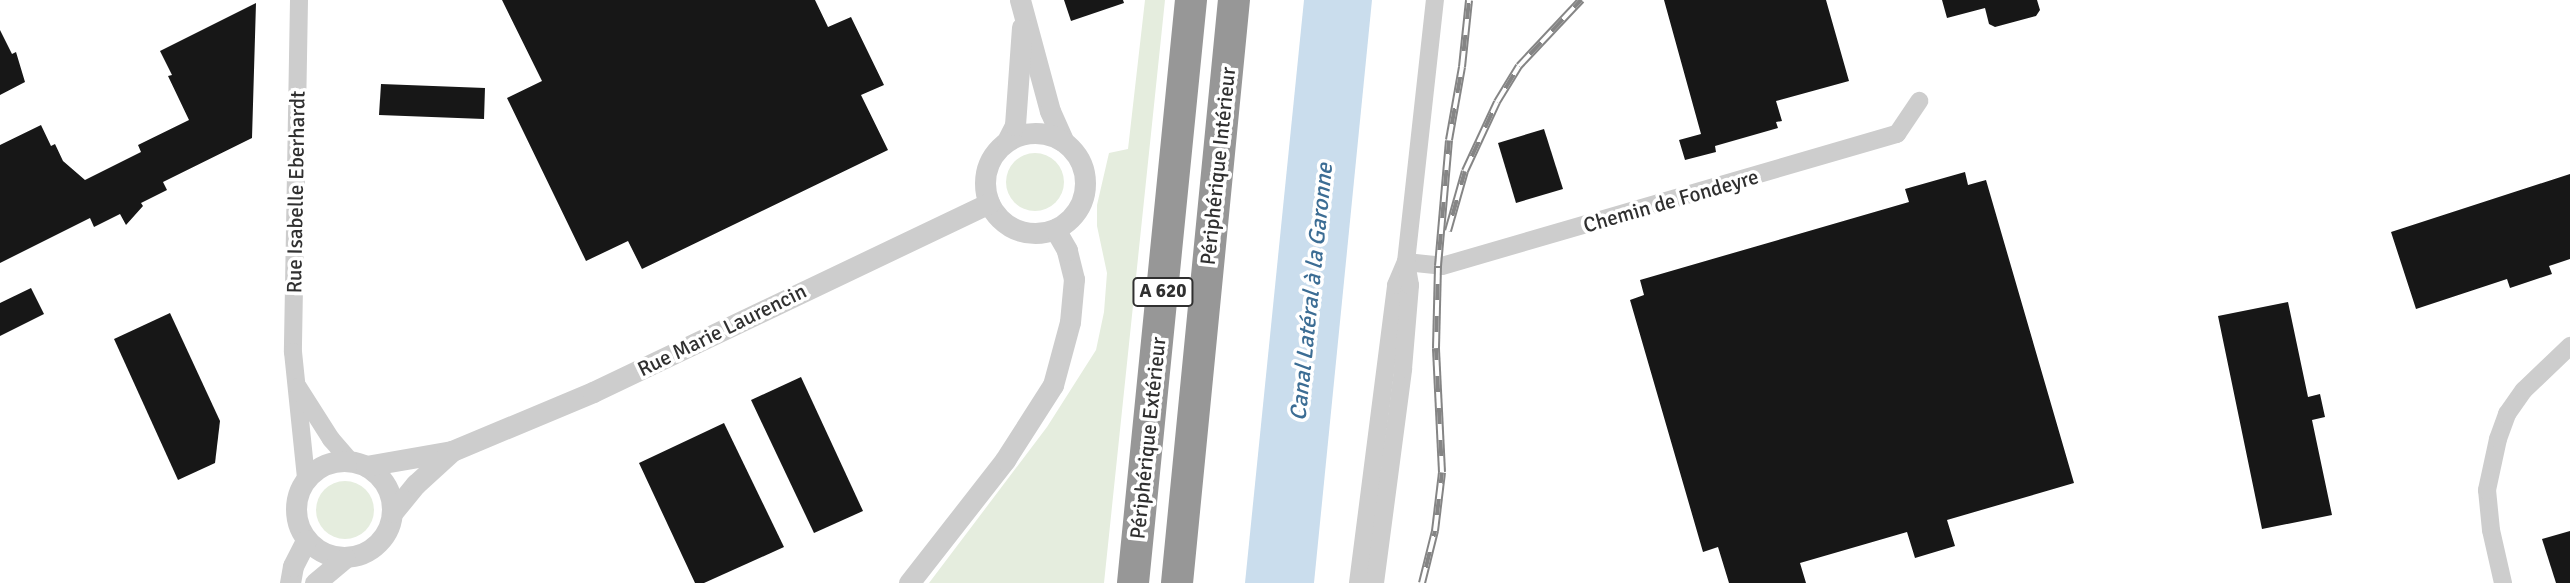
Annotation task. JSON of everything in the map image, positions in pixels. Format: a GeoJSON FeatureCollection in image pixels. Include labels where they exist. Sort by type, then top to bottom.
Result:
{"type":"FeatureCollection","features":[{"type":"Feature","properties":{"kind":"highway","name":"Périphérique Extérieur"},"geometry":{"type":"LineString","coordinates":[[1133,583],[1191,0]]}},
{"type":"Feature","properties":{"kind":"highway","name":"Périphérique Intérieur"},"geometry":{"type":"LineString","coordinates":[[1177,583],[1234,0]]}},
{"type":"Feature","properties":{"kind":"street","name":"Rue Isabelle Eberhardt"},"geometry":{"type":"LineString","coordinates":[[299,0],[293,352],[306,478]]}},
{"type":"Feature","properties":{"kind":"street"},"geometry":{"type":"LineString","coordinates":[[1375,583],[1403,369],[1410,285],[1406,262],[1435,0]]}},
{"type":"Feature","properties":{"kind":"street"},"geometry":{"type":"LineString","coordinates":[[1007,141],[1015,125],[1022,6]]}},
{"type":"Feature","properties":{"kind":"street"},"geometry":{"type":"LineString","coordinates":[[1022,6],[1050,111],[1064,142]]}},
{"type":"Feature","properties":{"kind":"street","name":"Chemin de Fondeyre"},"geometry":{"type":"LineString","coordinates":[[1406,262],[1442,266],[1897,134],[1919,101]]}},
{"type":"Feature","properties":{"kind":"street"},"geometry":{"type":"LineString","coordinates":[[1042,133],[1064,142],[1075,152],[1083,168],[1085,186],[1081,204],[1070,218],[1055,229],[1036,233],[1017,230],[1000,219],[989,203],[985,175],[996,150],[1018,136],[1042,133]]}},
{"type":"Feature","properties":{"kind":"street","name":"Rue Marie Laurencin"},"geometry":{"type":"LineString","coordinates":[[358,464],[452,451],[593,392],[989,203]]}},
{"type":"Feature","properties":{"kind":"street"},"geometry":{"type":"LineString","coordinates":[[909,583],[1005,460],[1054,385],[1070,322],[1074,279],[1067,250],[1055,229]]}},
{"type":"Feature","properties":{"kind":"street"},"geometry":{"type":"LineString","coordinates":[[1357,583],[1396,285],[1406,262]]}},
{"type":"Feature","properties":{"kind":"street"},"geometry":{"type":"LineString","coordinates":[[2503,583],[2491,530],[2487,491],[2498,439],[2507,414],[2524,390],[2543,368],[2570,346]]}},
{"type":"Feature","properties":{"kind":"street","name":"Rue Isabelle Eberhardt"},"geometry":{"type":"LineString","coordinates":[[297,384],[331,439],[358,464]]}},
{"type":"Feature","properties":{"kind":"street","name":"Rue Marie Laurencin"},"geometry":{"type":"LineString","coordinates":[[393,512],[416,484],[452,451]]}},
{"type":"Feature","properties":{"kind":"street"},"geometry":{"type":"LineString","coordinates":[[358,464],[386,485],[393,512],[388,530],[378,544],[363,554],[345,558],[331,556],[306,540],[298,526],[295,509],[298,493],[306,478],[326,465],[358,464]]}},
{"type":"Feature","properties":{"kind":"street"},"geometry":{"type":"LineString","coordinates":[[290,583],[293,566],[306,540]]}},
{"type":"Feature","properties":{"kind":"street"},"geometry":{"type":"LineString","coordinates":[[315,583],[345,558]]}},
{"type":"Feature","properties":{"kind":"green space"},"geometry":{"type":"Polygon","coordinates":[[[1145,0],[1165,0],[1104,583],[929,583],[1047,427],[1096,350],[1104,312],[1107,273],[1097,226],[1097,205],[1109,153],[1128,149],[1145,0]]]}},
{"type":"Feature","properties":{"kind":"green space"},"geometry":{"type":"Polygon","coordinates":[[[1035,153],[1046,155],[1059,166],[1064,182],[1062,193],[1051,206],[1035,211],[1024,209],[1011,198],[1006,182],[1008,171],[1019,158],[1035,153]]]}},
{"type":"Feature","properties":{"kind":"green space"},"geometry":{"type":"Polygon","coordinates":[[[339,481],[351,481],[366,489],[374,504],[374,516],[366,531],[351,539],[339,539],[324,531],[316,516],[316,504],[324,489],[339,481]]]}},
{"type":"Feature","properties":{"kind":"water","name":"Canal Latéral à la Garonne"},"geometry":{"type":"Polygon","coordinates":[[[1304,0],[1372,0],[1314,583],[1245,583],[1304,0]]]}},
{"type":"Feature","properties":{"kind":"building"},"geometry":{"type":"Polygon","coordinates":[[[502,0],[815,0],[828,27],[851,17],[884,85],[861,95],[888,150],[642,269],[628,241],[586,261],[507,98],[542,81],[502,0]]]}},
{"type":"Feature","properties":{"kind":"building"},"geometry":{"type":"Polygon","coordinates":[[[1064,0],[1123,0],[1124,3],[1071,21],[1064,0]]]}},
{"type":"Feature","properties":{"kind":"building"},"geometry":{"type":"Polygon","coordinates":[[[1664,0],[1826,0],[1849,81],[1776,101],[1782,121],[1776,122],[1778,128],[1715,146],[1716,152],[1685,160],[1679,140],[1701,134],[1664,0]]]}},
{"type":"Feature","properties":{"kind":"building"},"geometry":{"type":"Polygon","coordinates":[[[1942,0],[2037,0],[2040,10],[2036,16],[1995,27],[1989,24],[1985,8],[1947,18],[1942,0]]]}},
{"type":"Feature","properties":{"kind":"building"},"geometry":{"type":"Polygon","coordinates":[[[256,3],[252,138],[163,182],[167,190],[141,203],[143,206],[126,225],[120,214],[94,227],[90,218],[0,263],[0,145],[41,125],[51,146],[55,144],[63,161],[85,180],[141,152],[138,145],[189,120],[168,76],[172,75],[160,51],[256,3]]]}},
{"type":"Feature","properties":{"kind":"building"},"geometry":{"type":"Polygon","coordinates":[[[0,30],[12,54],[16,52],[25,82],[0,95],[0,30]]]}},
{"type":"Feature","properties":{"kind":"building"},"geometry":{"type":"Polygon","coordinates":[[[381,84],[485,88],[484,119],[379,115],[381,84]]]}},
{"type":"Feature","properties":{"kind":"building"},"geometry":{"type":"Polygon","coordinates":[[[1544,129],[1563,189],[1516,203],[1498,143],[1544,129]]]}},
{"type":"Feature","properties":{"kind":"building"},"geometry":{"type":"Polygon","coordinates":[[[1965,172],[1968,185],[1986,180],[2074,483],[1947,520],[1955,546],[1915,558],[1907,532],[1800,563],[1806,583],[1729,583],[1718,547],[1703,552],[1630,300],[1644,295],[1640,280],[1909,202],[1905,189],[1965,172]]]}},
{"type":"Feature","properties":{"kind":"building"},"geometry":{"type":"Polygon","coordinates":[[[2570,174],[2570,259],[2549,266],[2552,274],[2510,288],[2507,279],[2416,309],[2391,232],[2570,174]]]}},
{"type":"Feature","properties":{"kind":"building"},"geometry":{"type":"Polygon","coordinates":[[[31,288],[44,314],[0,336],[0,303],[31,288]]]}},
{"type":"Feature","properties":{"kind":"building"},"geometry":{"type":"Polygon","coordinates":[[[2288,302],[2308,397],[2320,394],[2325,417],[2312,420],[2332,515],[2262,529],[2218,316],[2288,302]]]}},
{"type":"Feature","properties":{"kind":"building"},"geometry":{"type":"Polygon","coordinates":[[[170,313],[220,421],[215,463],[178,480],[114,339],[170,313]]]}},
{"type":"Feature","properties":{"kind":"building"},"geometry":{"type":"Polygon","coordinates":[[[801,377],[863,511],[814,533],[751,400],[801,377]]]}},
{"type":"Feature","properties":{"kind":"building"},"geometry":{"type":"Polygon","coordinates":[[[724,423],[784,547],[704,583],[695,583],[639,463],[724,423]]]}},
{"type":"Feature","properties":{"kind":"building"},"geometry":{"type":"Polygon","coordinates":[[[2570,531],[2570,583],[2556,583],[2542,539],[2570,531]]]}},
{"type":"Feature","properties":{"kind":"railway"},"geometry":{"type":"LineString","coordinates":[[1422,583],[1435,531],[1442,472],[1436,348],[1438,266],[1449,140],[1462,67],[1469,0]]}},
{"type":"Feature","properties":{"kind":"railway"},"geometry":{"type":"LineString","coordinates":[[1448,231],[1465,171],[1497,102],[1519,66],[1581,0]]}}]}
